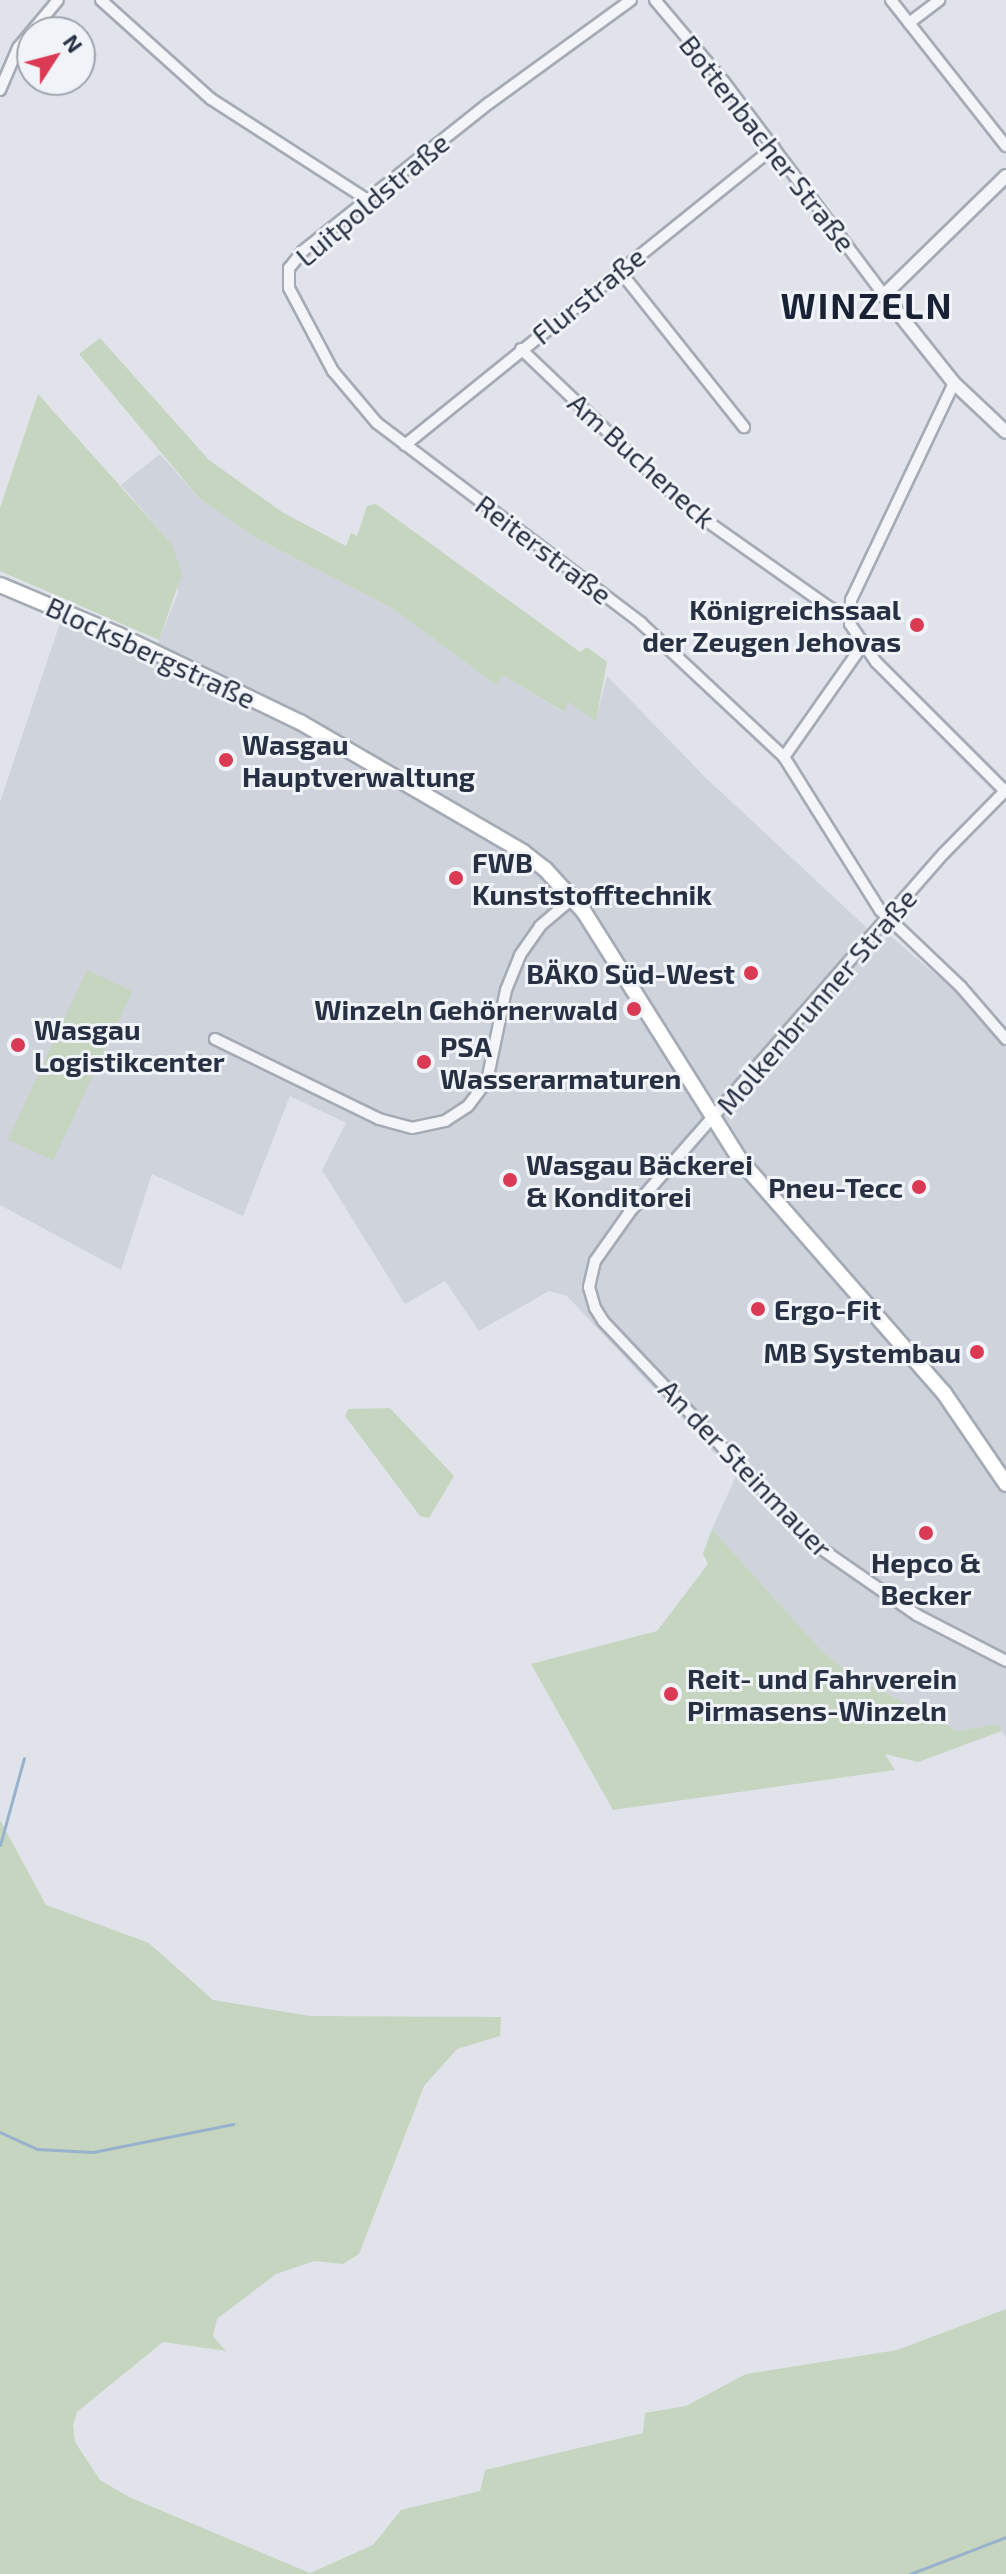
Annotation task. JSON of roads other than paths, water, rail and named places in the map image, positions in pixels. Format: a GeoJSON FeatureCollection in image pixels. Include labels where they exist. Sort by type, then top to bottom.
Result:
{"type":"FeatureCollection","features":[{"type":"Feature","properties":{"kind":"main road","name":"Blocksbergstraße"},"geometry":{"type":"LineString","coordinates":[[0,585],[119,635],[300,722],[523,852],[573,898],[712,1120],[764,1187],[944,1393],[1006,1484]]}},
{"type":"Feature","properties":{"kind":"street"},"geometry":{"type":"LineString","coordinates":[[0,90],[18,48],[58,0]]}},
{"type":"Feature","properties":{"kind":"street"},"geometry":{"type":"LineString","coordinates":[[101,0],[211,99],[366,199]]}},
{"type":"Feature","properties":{"kind":"street","name":"Luitpoldstraße"},"geometry":{"type":"LineString","coordinates":[[405,445],[377,423],[333,371],[315,343],[287,281],[289,268],[297,257],[366,199],[489,103],[631,0]]}},
{"type":"Feature","properties":{"kind":"street","name":"Bottenbacher Straße"},"geometry":{"type":"LineString","coordinates":[[655,0],[774,147],[954,383],[1006,432]]}},
{"type":"Feature","properties":{"kind":"street"},"geometry":{"type":"LineString","coordinates":[[891,0],[1006,146]]}},
{"type":"Feature","properties":{"kind":"street"},"geometry":{"type":"LineString","coordinates":[[909,23],[939,0]]}},
{"type":"Feature","properties":{"kind":"street","name":"Flurstraße"},"geometry":{"type":"LineString","coordinates":[[405,445],[774,147]]}},
{"type":"Feature","properties":{"kind":"street"},"geometry":{"type":"LineString","coordinates":[[884,295],[1006,176]]}},
{"type":"Feature","properties":{"kind":"street"},"geometry":{"type":"LineString","coordinates":[[619,270],[744,427]]}},
{"type":"Feature","properties":{"kind":"street","name":"Am Bucheneck"},"geometry":{"type":"LineString","coordinates":[[521,349],[691,511],[830,608],[849,616]]}},
{"type":"Feature","properties":{"kind":"street"},"geometry":{"type":"LineString","coordinates":[[954,383],[851,600],[849,616],[862,646],[1005,791]]}},
{"type":"Feature","properties":{"kind":"street","name":"Reiterstraße"},"geometry":{"type":"LineString","coordinates":[[405,445],[632,616],[784,757],[887,919],[961,987],[1006,1039]]}},
{"type":"Feature","properties":{"kind":"street"},"geometry":{"type":"LineString","coordinates":[[784,757],[862,646]]}},
{"type":"Feature","properties":{"kind":"street","name":"Molkenbrunner Straße"},"geometry":{"type":"LineString","coordinates":[[591,1297],[595,1261],[629,1213],[887,919],[1005,791]]}},
{"type":"Feature","properties":{"kind":"street"},"geometry":{"type":"LineString","coordinates":[[215,1039],[379,1119],[412,1128],[445,1121],[468,1106],[487,1081],[506,990],[520,955],[540,926],[573,898]]}},
{"type":"Feature","properties":{"kind":"street","name":"An der Steinmauer"},"geometry":{"type":"LineString","coordinates":[[591,1297],[603,1321],[813,1543],[917,1615],[1006,1661]]}},
{"type":"Feature","properties":{"kind":"waterway"},"geometry":{"type":"LineString","coordinates":[[0,1845],[24,1758]]}},
{"type":"Feature","properties":{"kind":"waterway"},"geometry":{"type":"LineString","coordinates":[[0,2132],[37,2149],[93,2152],[233,2124]]}},
{"type":"Feature","properties":{"kind":"waterway"},"geometry":{"type":"LineString","coordinates":[[910,2574],[1006,2537]]}},
{"type":"Feature","properties":{"kind":"place","name":"Königreichssaal der Zeugen Jehovas"},"geometry":{"type":"Point","coordinates":[917,625]}},
{"type":"Feature","properties":{"kind":"place","name":"Wasgau Hauptverwaltung"},"geometry":{"type":"Point","coordinates":[226,760]}},
{"type":"Feature","properties":{"kind":"place","name":"FWB Kunststofftechnik"},"geometry":{"type":"Point","coordinates":[456,878]}},
{"type":"Feature","properties":{"kind":"place","name":"BÄKO Süd-West"},"geometry":{"type":"Point","coordinates":[751,973]}},
{"type":"Feature","properties":{"kind":"place","name":"Winzeln Gehörnerwald"},"geometry":{"type":"Point","coordinates":[634,1009]}},
{"type":"Feature","properties":{"kind":"place","name":"Wasgau Logistikcenter"},"geometry":{"type":"Point","coordinates":[18,1045]}},
{"type":"Feature","properties":{"kind":"place","name":"PSA Wasserarmaturen"},"geometry":{"type":"Point","coordinates":[424,1062]}},
{"type":"Feature","properties":{"kind":"place","name":"Wasgau Bäckerei & Konditorei"},"geometry":{"type":"Point","coordinates":[510,1180]}},
{"type":"Feature","properties":{"kind":"place","name":"Pneu-Tecc"},"geometry":{"type":"Point","coordinates":[919,1187]}},
{"type":"Feature","properties":{"kind":"place","name":"Ergo-Fit"},"geometry":{"type":"Point","coordinates":[758,1309]}},
{"type":"Feature","properties":{"kind":"place","name":"MB Systembau"},"geometry":{"type":"Point","coordinates":[977,1352]}},
{"type":"Feature","properties":{"kind":"place","name":"Hepco & Becker"},"geometry":{"type":"Point","coordinates":[926,1533]}},
{"type":"Feature","properties":{"kind":"place","name":"Reit- und Fahrverein Pirmasens-Winzeln"},"geometry":{"type":"Point","coordinates":[671,1694]}},
{"type":"Feature","properties":{"kind":"district","name":"WINZELN"},"geometry":{"type":"Point","coordinates":[867,305]}}]}
